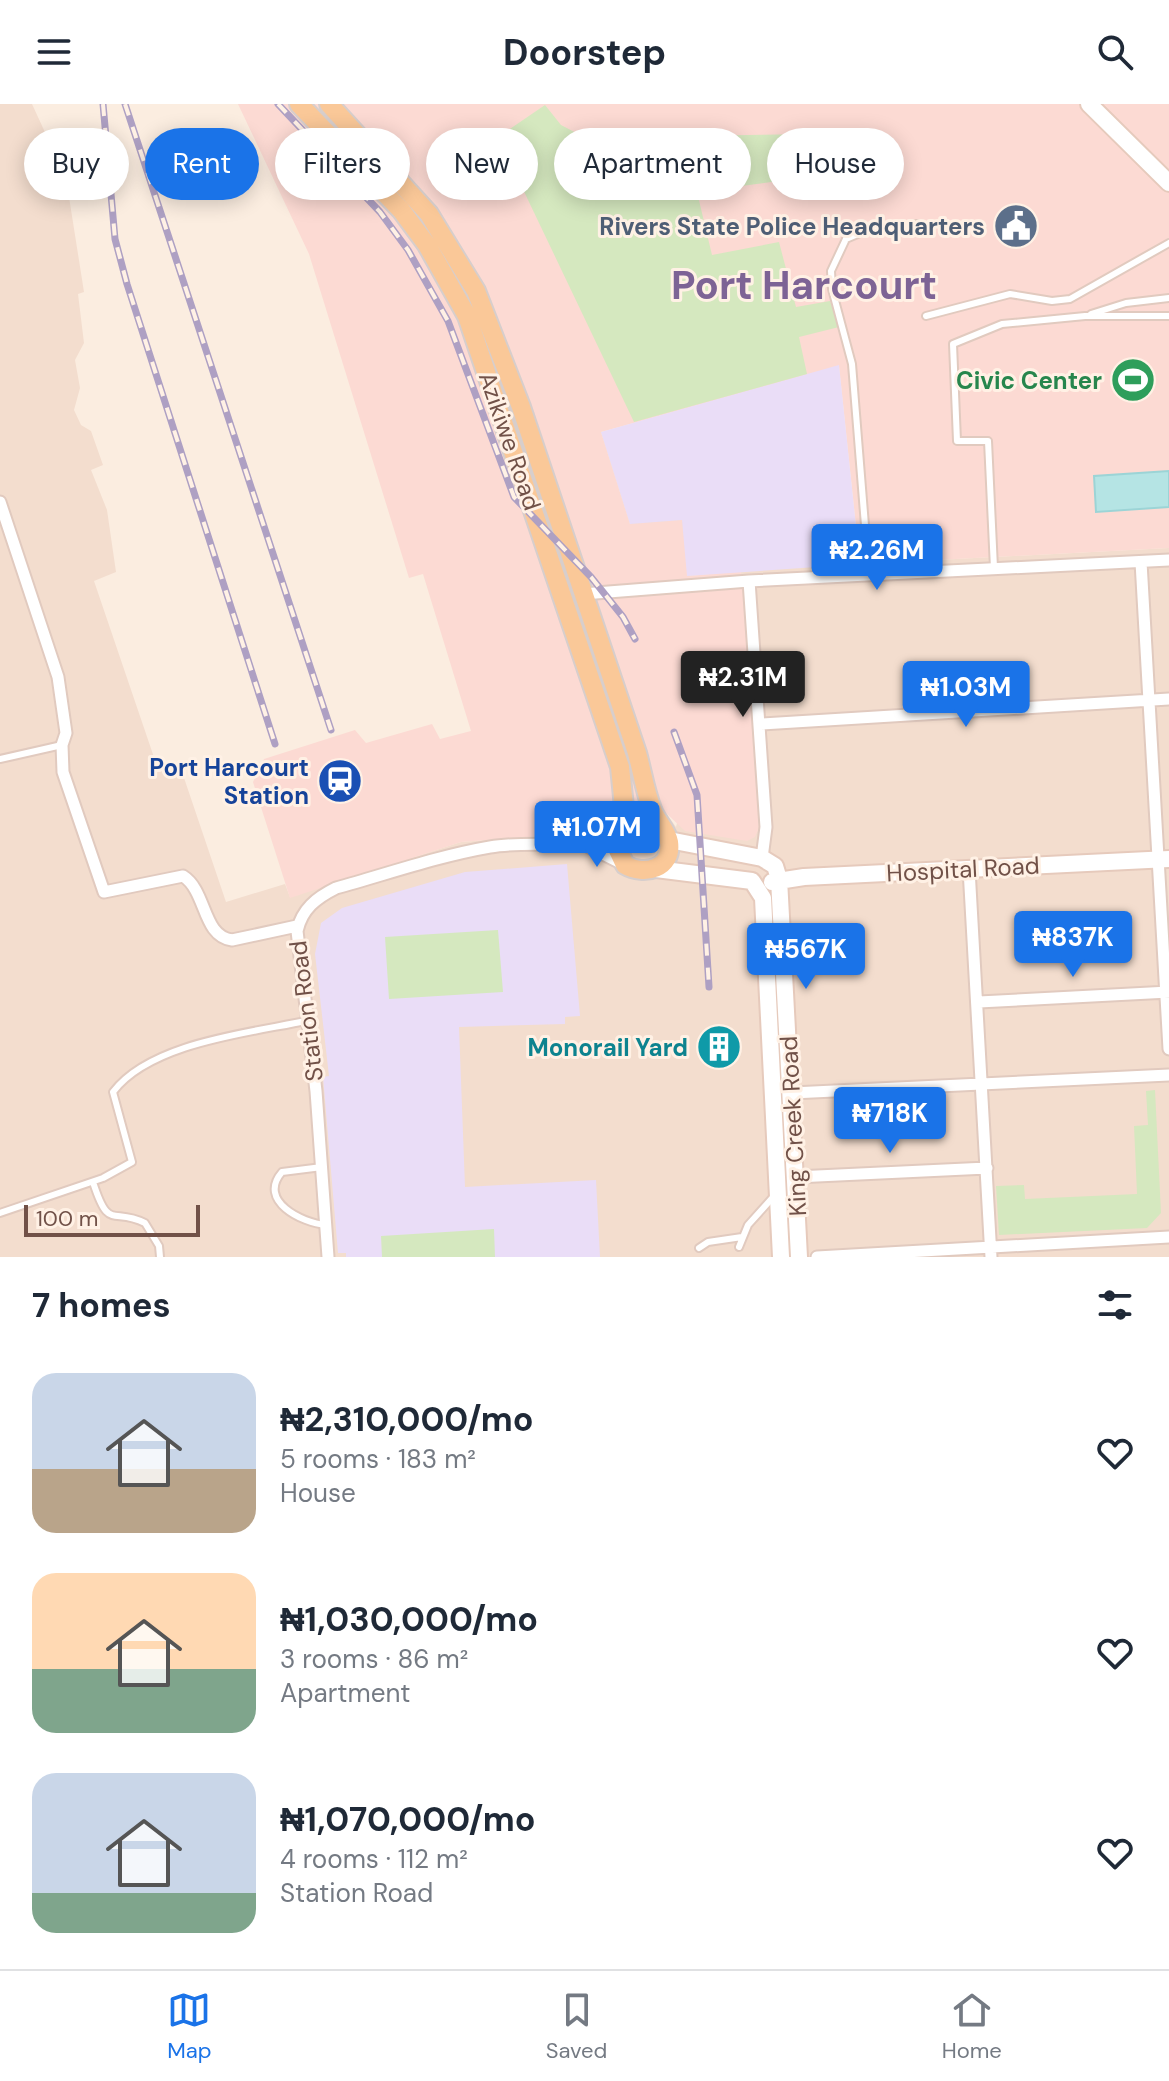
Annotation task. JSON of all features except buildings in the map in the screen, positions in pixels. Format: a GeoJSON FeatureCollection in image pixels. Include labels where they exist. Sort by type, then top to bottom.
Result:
{"type":"FeatureCollection","features":[{"type":"Feature","properties":{"kind":"main road","name":"Azikiwe Road"},"geometry":{"type":"LineString","coordinates":[[299,104],[401,210],[427,245],[467,316],[620,767],[624,829]]}},
{"type":"Feature","properties":{"kind":"main road","name":"Azikiwe Road"},"geometry":{"type":"LineString","coordinates":[[329,104],[429,214],[476,291],[497,338],[663,832]]}},
{"type":"Feature","properties":{"kind":"main road"},"geometry":{"type":"LineString","coordinates":[[641,820],[663,832],[668,853],[656,869],[646,872],[625,865],[617,848],[624,829],[641,820]]}},
{"type":"Feature","properties":{"kind":"street"},"geometry":{"type":"LineString","coordinates":[[1089,104],[1169,183]]}},
{"type":"Feature","properties":{"kind":"street"},"geometry":{"type":"LineString","coordinates":[[0,502],[58,677],[66,733],[62,745],[63,772],[104,892],[118,892],[183,876],[196,888],[215,931],[222,939],[232,940],[297,926]]}},
{"type":"Feature","properties":{"kind":"street"},"geometry":{"type":"LineString","coordinates":[[583,594],[749,581],[1169,560]]}},
{"type":"Feature","properties":{"kind":"street"},"geometry":{"type":"LineString","coordinates":[[1141,562],[1163,859],[1169,1049]]}},
{"type":"Feature","properties":{"kind":"street"},"geometry":{"type":"LineString","coordinates":[[749,581],[766,827],[762,858]]}},
{"type":"Feature","properties":{"kind":"street"},"geometry":{"type":"LineString","coordinates":[[761,724],[1169,699]]}},
{"type":"Feature","properties":{"kind":"street","name":"Station Road"},"geometry":{"type":"LineString","coordinates":[[328,1257],[322,1167],[297,926],[311,904],[336,888],[493,846],[598,843],[624,829]]}},
{"type":"Feature","properties":{"kind":"street"},"geometry":{"type":"LineString","coordinates":[[663,832],[762,858],[775,866],[779,879]]}},
{"type":"Feature","properties":{"kind":"street","name":"Station Road"},"geometry":{"type":"LineString","coordinates":[[581,844],[625,865]]}},
{"type":"Feature","properties":{"kind":"street","name":"Hospital Road"},"geometry":{"type":"LineString","coordinates":[[759,888],[779,879],[1163,859]]}},
{"type":"Feature","properties":{"kind":"street"},"geometry":{"type":"LineString","coordinates":[[656,869],[733,877],[752,881],[759,888]]}},
{"type":"Feature","properties":{"kind":"street"},"geometry":{"type":"LineString","coordinates":[[969,869],[991,1252]]}},
{"type":"Feature","properties":{"kind":"street","name":"King Creek Road"},"geometry":{"type":"LineString","coordinates":[[779,879],[799,1257]]}},
{"type":"Feature","properties":{"kind":"street","name":"King Creek Road"},"geometry":{"type":"LineString","coordinates":[[759,888],[763,898],[781,1257]]}},
{"type":"Feature","properties":{"kind":"street"},"geometry":{"type":"LineString","coordinates":[[979,1002],[1168,992]]}},
{"type":"Feature","properties":{"kind":"street"},"geometry":{"type":"LineString","coordinates":[[792,1093],[1169,1075]]}},
{"type":"Feature","properties":{"kind":"street"},"geometry":{"type":"LineString","coordinates":[[796,1177],[987,1168]]}},
{"type":"Feature","properties":{"kind":"street"},"geometry":{"type":"LineString","coordinates":[[817,1257],[991,1252],[1169,1237]]}},
{"type":"Feature","properties":{"kind":"lane"},"geometry":{"type":"LineString","coordinates":[[869,575],[852,364],[832,289],[831,271],[846,239],[865,231],[917,224]]}},
{"type":"Feature","properties":{"kind":"lane"},"geometry":{"type":"LineString","coordinates":[[926,316],[1010,294],[1052,301],[1070,299],[1169,243]]}},
{"type":"Feature","properties":{"kind":"lane"},"geometry":{"type":"LineString","coordinates":[[1085,316],[1126,303],[1169,298]]}},
{"type":"Feature","properties":{"kind":"lane"},"geometry":{"type":"LineString","coordinates":[[994,569],[988,441],[957,441],[953,344],[1002,324],[1085,316],[1169,316]]}},
{"type":"Feature","properties":{"kind":"lane"},"geometry":{"type":"LineString","coordinates":[[0,759],[62,745]]}},
{"type":"Feature","properties":{"kind":"lane"},"geometry":{"type":"LineString","coordinates":[[0,1213],[93,1182],[132,1162],[114,1106],[113,1092],[122,1081],[144,1066],[204,1042],[306,1021]]}},
{"type":"Feature","properties":{"kind":"lane"},"geometry":{"type":"LineString","coordinates":[[322,1167],[282,1172],[277,1180],[277,1196],[287,1211],[299,1220],[327,1225]]}},
{"type":"Feature","properties":{"kind":"lane"},"geometry":{"type":"LineString","coordinates":[[93,1182],[100,1204],[114,1218],[145,1223],[159,1246],[160,1257]]}},
{"type":"Feature","properties":{"kind":"lane"},"geometry":{"type":"LineString","coordinates":[[739,1247],[742,1237],[778,1190]]}},
{"type":"Feature","properties":{"kind":"lane"},"geometry":{"type":"LineString","coordinates":[[699,1248],[742,1237]]}},
{"type":"Feature","properties":{"kind":"shaded area"},"geometry":{"type":"Polygon","coordinates":[[[0,104],[32,104],[43,128],[24,128],[24,200],[69,200],[84,292],[78,294],[84,343],[75,360],[80,388],[74,410],[81,425],[91,431],[103,465],[91,470],[107,510],[116,572],[94,581],[159,772],[180,766],[226,902],[285,884],[290,897],[461,842],[580,833],[608,820],[643,812],[666,813],[676,827],[741,571],[687,576],[630,524],[601,432],[860,564],[1169,548],[1169,1257],[0,1257],[0,104]]]}},
{"type":"Feature","properties":{"kind":"shaded area"},"geometry":{"type":"Polygon","coordinates":[[[238,104],[1169,104],[1169,548],[860,564],[839,366],[601,432],[630,524],[682,520],[688,576],[741,571],[754,710],[759,828],[755,837],[747,841],[685,831],[666,813],[643,812],[608,820],[580,833],[461,842],[290,898],[253,782],[264,759],[355,730],[366,743],[432,724],[440,739],[471,731],[423,574],[409,578],[309,254],[283,200],[410,200],[410,128],[275,128],[275,182],[259,148],[259,128],[249,128],[238,104]]]}},
{"type":"Feature","properties":{"kind":"shaded area"},"geometry":{"type":"Polygon","coordinates":[[[839,365],[860,564],[687,576],[682,520],[630,524],[601,432],[839,365]]]}},
{"type":"Feature","properties":{"kind":"shaded area"},"geometry":{"type":"Polygon","coordinates":[[[567,864],[580,1016],[565,1017],[565,1024],[459,1027],[465,1187],[596,1180],[600,1257],[346,1257],[346,1253],[338,1253],[323,1077],[329,1076],[315,954],[321,923],[342,908],[465,872],[567,864]]]}},
{"type":"Feature","properties":{"kind":"green space"},"geometry":{"type":"Polygon","coordinates":[[[545,105],[567,128],[554,128],[554,200],[699,200],[712,255],[779,242],[796,307],[830,301],[839,327],[799,337],[807,374],[634,422],[528,200],[538,200],[538,128],[511,128],[545,105]]]}},
{"type":"Feature","properties":{"kind":"green space"},"geometry":{"type":"Polygon","coordinates":[[[751,135],[767,135],[767,183],[751,185],[751,135]]]}},
{"type":"Feature","properties":{"kind":"green space"},"geometry":{"type":"Polygon","coordinates":[[[498,930],[503,992],[389,999],[385,937],[498,930]]]}},
{"type":"Feature","properties":{"kind":"green space"},"geometry":{"type":"Polygon","coordinates":[[[1155,1090],[1161,1213],[1147,1228],[999,1235],[996,1186],[1024,1185],[1025,1199],[1137,1194],[1134,1126],[1148,1125],[1146,1091],[1155,1090]]]}},
{"type":"Feature","properties":{"kind":"green space"},"geometry":{"type":"Polygon","coordinates":[[[494,1229],[495,1257],[382,1257],[381,1236],[494,1229]]]}},
{"type":"Feature","properties":{"kind":"water"},"geometry":{"type":"Polygon","coordinates":[[[1169,471],[1169,507],[1096,512],[1094,476],[1169,471]]]}},
{"type":"Feature","properties":{"kind":"railway"},"geometry":{"type":"LineString","coordinates":[[103,104],[115,239],[127,284],[275,744]]}},
{"type":"Feature","properties":{"kind":"railway"},"geometry":{"type":"LineString","coordinates":[[125,104],[331,730]]}},
{"type":"Feature","properties":{"kind":"railway"},"geometry":{"type":"LineString","coordinates":[[278,104],[380,212],[408,250],[448,321],[514,497],[591,577],[623,617],[635,639]]}},
{"type":"Feature","properties":{"kind":"railway"},"geometry":{"type":"LineString","coordinates":[[674,732],[697,795],[709,987]]}},
{"type":"Feature","properties":{"kind":"place","name":"Rivers State Police Headquarters"},"geometry":{"type":"Point","coordinates":[1016,226]}},
{"type":"Feature","properties":{"kind":"place","name":"Civic Center"},"geometry":{"type":"Point","coordinates":[1133,380]}},
{"type":"Feature","properties":{"kind":"place","name":"Port Harcourt Station"},"geometry":{"type":"Point","coordinates":[340,781]}},
{"type":"Feature","properties":{"kind":"place","name":"Monorail Yard"},"geometry":{"type":"Point","coordinates":[719,1047]}},
{"type":"Feature","properties":{"kind":"district","name":"Port Harcourt"},"geometry":{"type":"Point","coordinates":[804,285]}}]}
